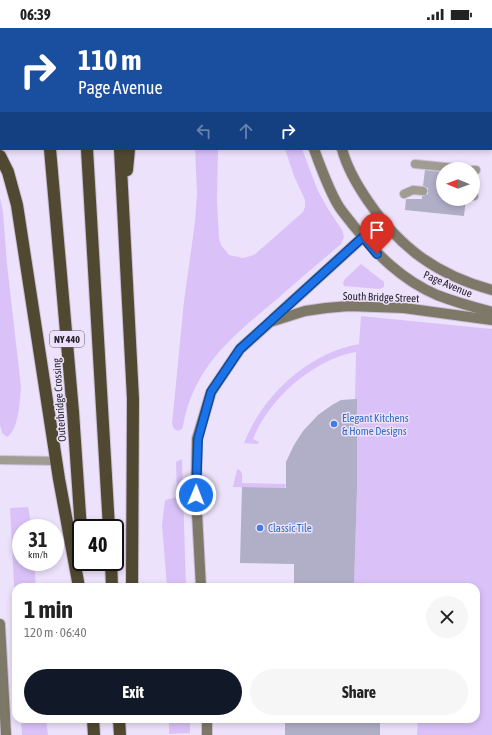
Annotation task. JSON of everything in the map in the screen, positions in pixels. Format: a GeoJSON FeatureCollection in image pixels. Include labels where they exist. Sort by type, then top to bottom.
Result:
{"type":"FeatureCollection","features":[{"type":"Feature","properties":{"kind":"highway","name":"Outerbridge Crossing"},"geometry":{"type":"LineString","coordinates":[[50,150],[73,412],[80,519]]}},
{"type":"Feature","properties":{"kind":"highway","name":"NY 440"},"geometry":{"type":"LineString","coordinates":[[87,150],[108,519]]}},
{"type":"Feature","properties":{"kind":"highway"},"geometry":{"type":"LineString","coordinates":[[120,150],[133,399],[132,583]]}},
{"type":"Feature","properties":{"kind":"highway"},"geometry":{"type":"LineString","coordinates":[[124,223],[129,150]]}},
{"type":"Feature","properties":{"kind":"highway"},"geometry":{"type":"LineString","coordinates":[[0,156],[8,172],[17,205],[56,461],[78,583]]}},
{"type":"Feature","properties":{"kind":"highway"},"geometry":{"type":"LineString","coordinates":[[84,571],[85,583]]}},
{"type":"Feature","properties":{"kind":"highway"},"geometry":{"type":"LineString","coordinates":[[111,571],[112,583]]}},
{"type":"Feature","properties":{"kind":"highway"},"geometry":{"type":"LineString","coordinates":[[93,723],[94,735]]}},
{"type":"Feature","properties":{"kind":"highway"},"geometry":{"type":"LineString","coordinates":[[119,723],[120,735]]}},
{"type":"Feature","properties":{"kind":"highway"},"geometry":{"type":"LineString","coordinates":[[127,723],[127,735]]}},
{"type":"Feature","properties":{"kind":"street","name":"Page Avenue"},"geometry":{"type":"LineString","coordinates":[[314,150],[325,178],[339,207],[382,258],[416,284],[443,297],[492,312]]}},
{"type":"Feature","properties":{"kind":"street","name":"Page Avenue"},"geometry":{"type":"LineString","coordinates":[[342,150],[361,190],[378,216],[395,236],[416,255],[446,273],[492,290]]}},
{"type":"Feature","properties":{"kind":"street","name":"South Bridge Street"},"geometry":{"type":"LineString","coordinates":[[201,583],[196,495],[198,439],[211,392],[240,349],[363,237],[378,216]]}},
{"type":"Feature","properties":{"kind":"street","name":"South Bridge Street"},"geometry":{"type":"LineString","coordinates":[[270,322],[305,311],[349,306],[404,308],[492,320]]}},
{"type":"Feature","properties":{"kind":"street"},"geometry":{"type":"LineString","coordinates":[[0,624],[6,735]]}},
{"type":"Feature","properties":{"kind":"street"},"geometry":{"type":"LineString","coordinates":[[207,723],[207,735]]}},
{"type":"Feature","properties":{"kind":"lane"},"geometry":{"type":"LineString","coordinates":[[415,164],[436,166]]}},
{"type":"Feature","properties":{"kind":"lane"},"geometry":{"type":"LineString","coordinates":[[404,194],[413,190],[423,191]]}},
{"type":"Feature","properties":{"kind":"lane"},"geometry":{"type":"LineString","coordinates":[[0,460],[56,461]]}},
{"type":"Feature","properties":{"kind":"shaded area"},"geometry":{"type":"Polygon","coordinates":[[[195,150],[218,150],[217,201],[219,238],[221,245],[229,255],[243,258],[254,255],[303,212],[305,200],[294,176],[285,150],[302,150],[318,191],[342,230],[344,237],[341,244],[244,327],[217,354],[196,386],[188,405],[182,429],[178,431],[174,429],[172,424],[184,301],[195,222],[197,193],[195,150]]]}},
{"type":"Feature","properties":{"kind":"shaded area"},"geometry":{"type":"Polygon","coordinates":[[[0,198],[3,212],[7,264],[21,387],[16,421],[14,428],[7,437],[2,433],[0,425],[0,198]]]}},
{"type":"Feature","properties":{"kind":"shaded area"},"geometry":{"type":"Polygon","coordinates":[[[361,264],[384,282],[384,287],[379,289],[344,286],[343,283],[345,279],[361,264]]]}},
{"type":"Feature","properties":{"kind":"shaded area"},"geometry":{"type":"Polygon","coordinates":[[[361,316],[492,329],[492,735],[417,735],[418,723],[480,723],[480,583],[354,583],[357,490],[357,400],[355,399],[356,352],[340,356],[308,372],[281,396],[260,424],[253,439],[259,443],[244,443],[252,425],[263,409],[275,393],[290,379],[305,367],[322,357],[340,349],[359,344],[361,316]]]}},
{"type":"Feature","properties":{"kind":"shaded area"},"geometry":{"type":"Polygon","coordinates":[[[182,459],[186,583],[167,583],[162,525],[165,500],[177,497],[176,462],[182,459]]]}},
{"type":"Feature","properties":{"kind":"shaded area"},"geometry":{"type":"Polygon","coordinates":[[[237,469],[242,473],[242,483],[286,484],[285,488],[233,487],[237,469]]]}},
{"type":"Feature","properties":{"kind":"shaded area"},"geometry":{"type":"Polygon","coordinates":[[[28,507],[30,519],[12,519],[12,546],[10,508],[28,507]]]}},
{"type":"Feature","properties":{"kind":"shaded area"},"geometry":{"type":"Polygon","coordinates":[[[13,571],[35,571],[36,583],[14,583],[13,571]]]}},
{"type":"Feature","properties":{"kind":"shaded area"},"geometry":{"type":"Polygon","coordinates":[[[21,723],[46,723],[48,735],[22,735],[21,723]]]}},
{"type":"Feature","properties":{"kind":"shaded area"},"geometry":{"type":"Polygon","coordinates":[[[169,723],[190,723],[190,733],[169,734],[169,723]]]}},
{"type":"Feature","properties":{"kind":"building"},"geometry":{"type":"Polygon","coordinates":[[[425,170],[436,171],[436,206],[465,206],[464,216],[405,210],[406,199],[422,199],[422,196],[428,194],[428,188],[423,186],[425,170]]]}},
{"type":"Feature","properties":{"kind":"building"},"geometry":{"type":"Polygon","coordinates":[[[357,399],[357,490],[354,583],[294,583],[294,564],[240,563],[242,487],[286,488],[286,462],[294,445],[303,431],[318,415],[341,400],[357,399]]]}},
{"type":"Feature","properties":{"kind":"building"},"geometry":{"type":"Polygon","coordinates":[[[285,723],[380,723],[380,735],[285,735],[285,723]]]}},
{"type":"Feature","properties":{"kind":"place","name":"Elegant Kitchens & Home Designs"},"geometry":{"type":"Point","coordinates":[334,424]}},
{"type":"Feature","properties":{"kind":"place","name":"Classic Tile"},"geometry":{"type":"Point","coordinates":[260,528]}},
{"type":"Feature","properties":{"kind":"route"},"geometry":{"type":"LineString","coordinates":[[196,495],[198,439],[211,392],[240,349],[363,237],[377,254]]}}]}
